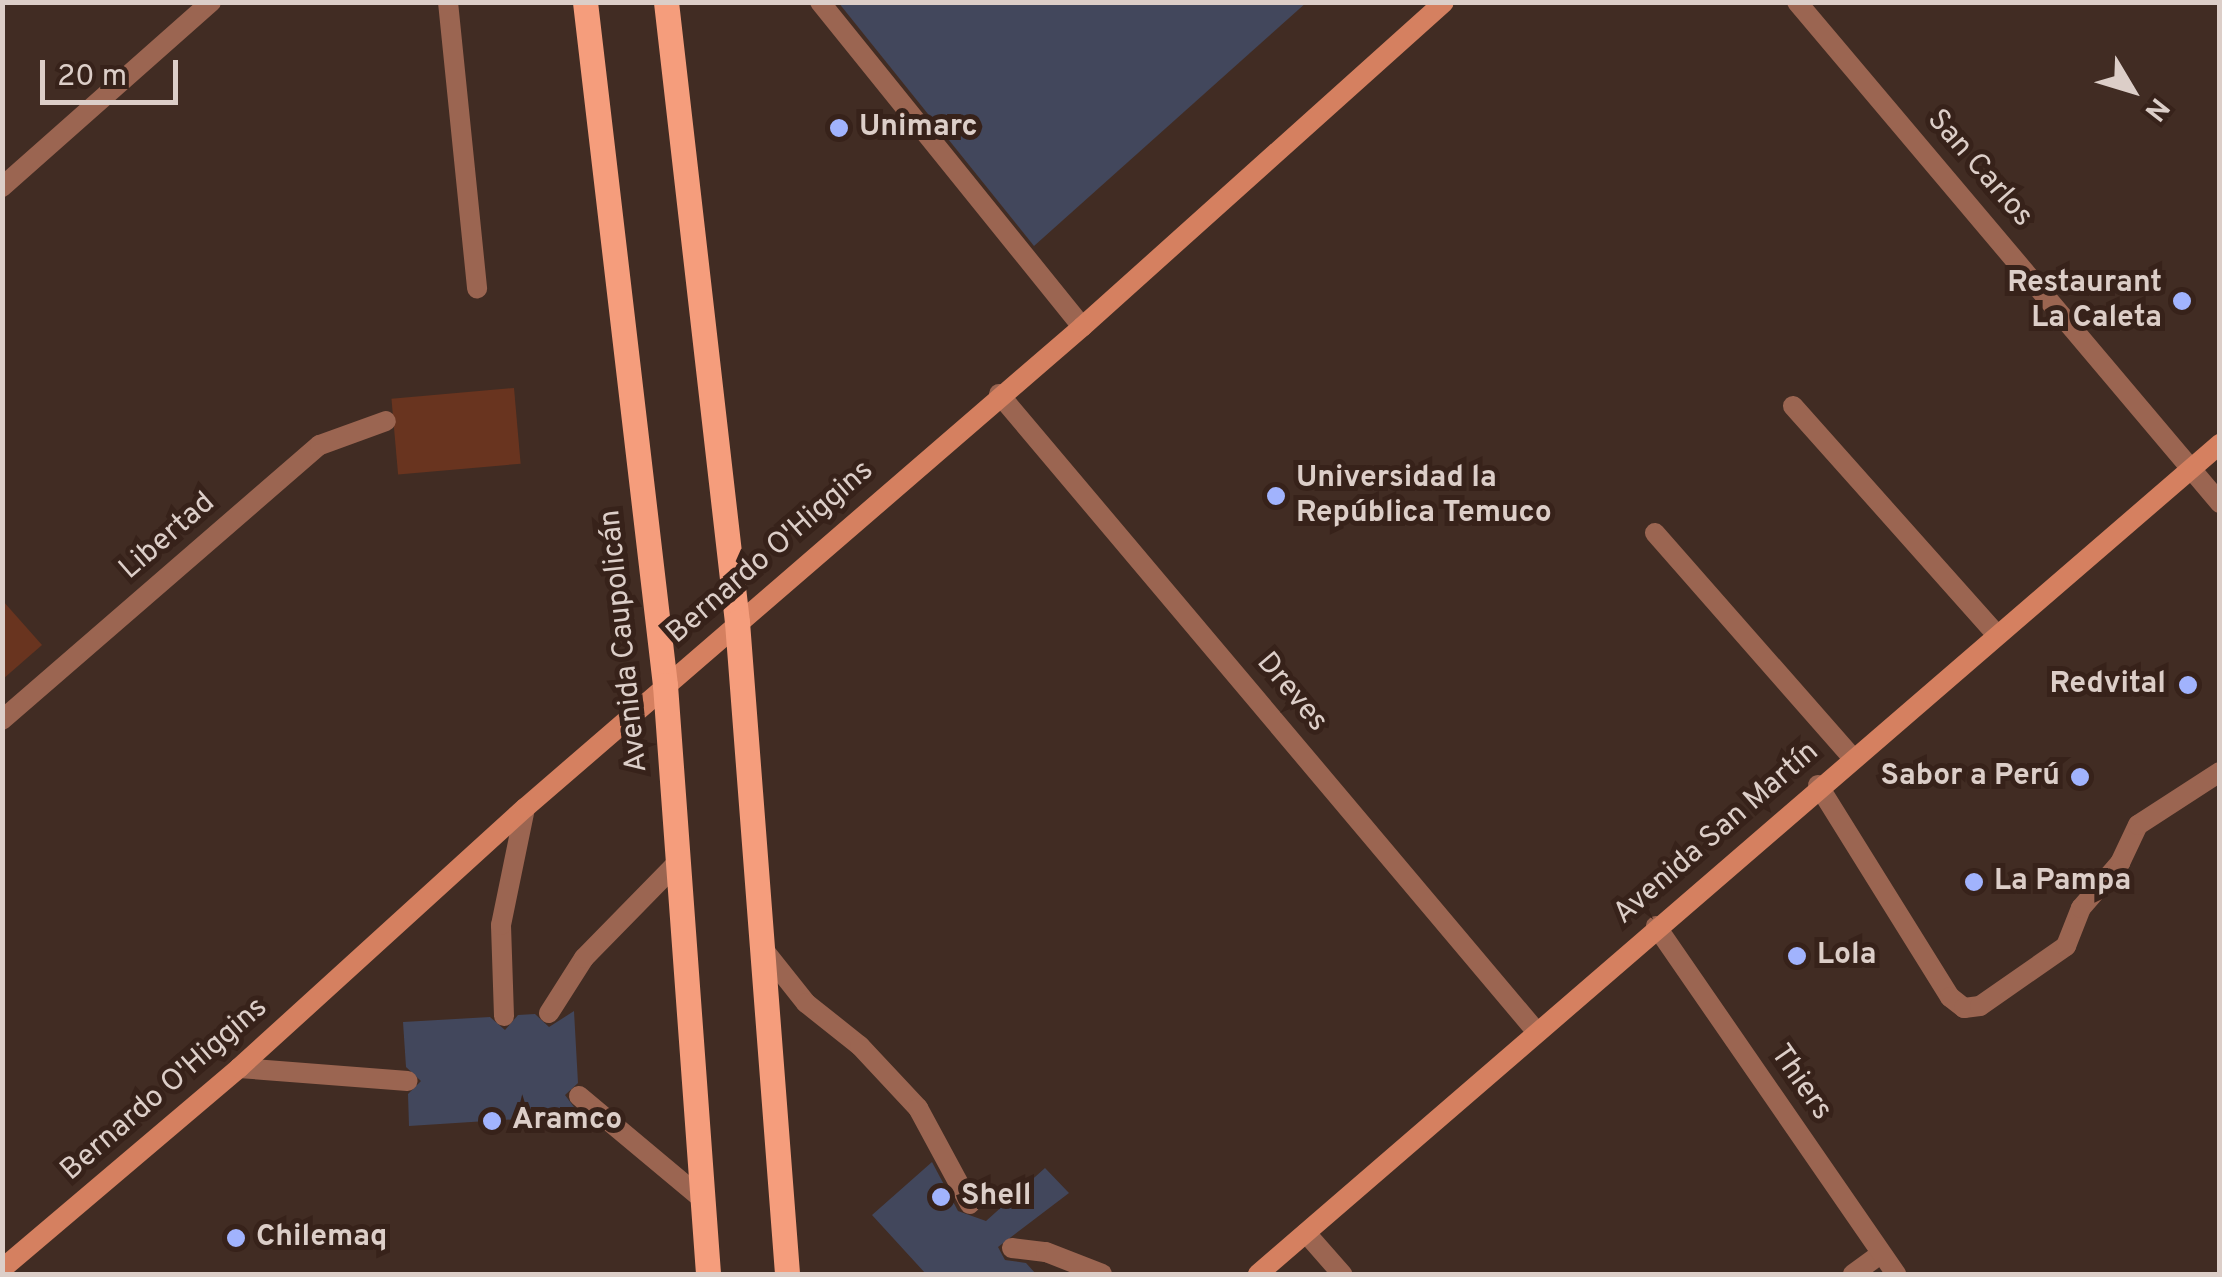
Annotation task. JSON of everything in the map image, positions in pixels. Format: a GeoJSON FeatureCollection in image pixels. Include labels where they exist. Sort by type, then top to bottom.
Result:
{"type":"FeatureCollection","features":[{"type":"Feature","properties":{"kind":"main road","name":"Avenida Caupolicán"},"geometry":{"type":"LineString","coordinates":[[586,2],[665,685],[708,1274]]}},
{"type":"Feature","properties":{"kind":"main road"},"geometry":{"type":"LineString","coordinates":[[666,2],[737,622],[787,1274]]}},
{"type":"Feature","properties":{"kind":"main road","name":"Bernardo O'Higgins"},"geometry":{"type":"LineString","coordinates":[[2,1269],[239,1068],[525,808],[1082,327],[1444,2]]}},
{"type":"Feature","properties":{"kind":"main road","name":"Avenida San Martín"},"geometry":{"type":"LineString","coordinates":[[1258,1274],[1818,785],[2220,444]]}},
{"type":"Feature","properties":{"kind":"street"},"geometry":{"type":"LineString","coordinates":[[2,187],[211,2]]}},
{"type":"Feature","properties":{"kind":"street"},"geometry":{"type":"LineString","coordinates":[[448,2],[478,289]]}},
{"type":"Feature","properties":{"kind":"street"},"geometry":{"type":"LineString","coordinates":[[820,2],[1082,327]]}},
{"type":"Feature","properties":{"kind":"street","name":"San Carlos"},"geometry":{"type":"LineString","coordinates":[[1797,2],[2194,466],[2220,503]]}},
{"type":"Feature","properties":{"kind":"street","name":"Dreves"},"geometry":{"type":"LineString","coordinates":[[1000,394],[1536,1030]]}},
{"type":"Feature","properties":{"kind":"street"},"geometry":{"type":"LineString","coordinates":[[1793,406],[1996,634]]}},
{"type":"Feature","properties":{"kind":"street","name":"Libertad"},"geometry":{"type":"LineString","coordinates":[[2,720],[320,445],[386,421]]}},
{"type":"Feature","properties":{"kind":"street"},"geometry":{"type":"LineString","coordinates":[[1655,534],[1852,756]]}},
{"type":"Feature","properties":{"kind":"street"},"geometry":{"type":"LineString","coordinates":[[1818,785],[1950,997],[1964,1008],[1980,1006],[2066,946],[2081,908],[2120,862],[2138,825],[2220,772]]}},
{"type":"Feature","properties":{"kind":"street"},"geometry":{"type":"LineString","coordinates":[[504,1016],[501,925],[525,808]]}},
{"type":"Feature","properties":{"kind":"street"},"geometry":{"type":"LineString","coordinates":[[548,1013],[584,958],[678,862]]}},
{"type":"Feature","properties":{"kind":"street","name":"Thiers"},"geometry":{"type":"LineString","coordinates":[[1656,926],[1896,1274]]}},
{"type":"Feature","properties":{"kind":"street"},"geometry":{"type":"LineString","coordinates":[[763,948],[806,1003],[860,1046],[918,1108],[970,1204]]}},
{"type":"Feature","properties":{"kind":"street"},"geometry":{"type":"LineString","coordinates":[[239,1068],[407,1081]]}},
{"type":"Feature","properties":{"kind":"street"},"geometry":{"type":"LineString","coordinates":[[579,1096],[702,1199]]}},
{"type":"Feature","properties":{"kind":"street"},"geometry":{"type":"LineString","coordinates":[[1306,1232],[1342,1274]]}},
{"type":"Feature","properties":{"kind":"street"},"geometry":{"type":"LineString","coordinates":[[1012,1248],[1046,1252],[1102,1274]]}},
{"type":"Feature","properties":{"kind":"street"},"geometry":{"type":"LineString","coordinates":[[1853,1274],[1882,1254]]}},
{"type":"Feature","properties":{"kind":"shaded area"},"geometry":{"type":"Polygon","coordinates":[[[514,388],[521,464],[398,474],[391,399],[514,388]]]}},
{"type":"Feature","properties":{"kind":"shaded area"},"geometry":{"type":"Polygon","coordinates":[[[3,601],[42,645],[2,679],[3,601]]]}},
{"type":"Feature","properties":{"kind":"building"},"geometry":{"type":"Polygon","coordinates":[[[838,2],[1307,2],[1034,246],[838,2]]]}},
{"type":"Feature","properties":{"kind":"building"},"geometry":{"type":"Polygon","coordinates":[[[574,1011],[578,1083],[565,1095],[580,1115],[409,1126],[408,1094],[421,1081],[406,1067],[403,1022],[490,1017],[505,1030],[518,1015],[535,1014],[549,1027],[574,1011]]]}},
{"type":"Feature","properties":{"kind":"building"},"geometry":{"type":"Polygon","coordinates":[[[932,1162],[958,1211],[986,1221],[1045,1168],[1069,1193],[998,1247],[1005,1260],[1026,1263],[1036,1274],[926,1274],[872,1215],[932,1162]]]}},
{"type":"Feature","properties":{"kind":"place","name":"Unimarc"},"geometry":{"type":"Point","coordinates":[839,128]}},
{"type":"Feature","properties":{"kind":"place","name":"Restaurant La Caleta"},"geometry":{"type":"Point","coordinates":[2182,301]}},
{"type":"Feature","properties":{"kind":"place","name":"Universidad la República Temuco"},"geometry":{"type":"Point","coordinates":[1276,496]}},
{"type":"Feature","properties":{"kind":"place","name":"Redvital"},"geometry":{"type":"Point","coordinates":[2188,685]}},
{"type":"Feature","properties":{"kind":"place","name":"Sabor a Perú"},"geometry":{"type":"Point","coordinates":[2080,777]}},
{"type":"Feature","properties":{"kind":"place","name":"La Pampa"},"geometry":{"type":"Point","coordinates":[1974,882]}},
{"type":"Feature","properties":{"kind":"place","name":"Lola"},"geometry":{"type":"Point","coordinates":[1797,956]}},
{"type":"Feature","properties":{"kind":"place","name":"Aramco"},"geometry":{"type":"Point","coordinates":[492,1121]}},
{"type":"Feature","properties":{"kind":"place","name":"Shell"},"geometry":{"type":"Point","coordinates":[941,1197]}},
{"type":"Feature","properties":{"kind":"place","name":"Chilemaq"},"geometry":{"type":"Point","coordinates":[236,1238]}}]}
